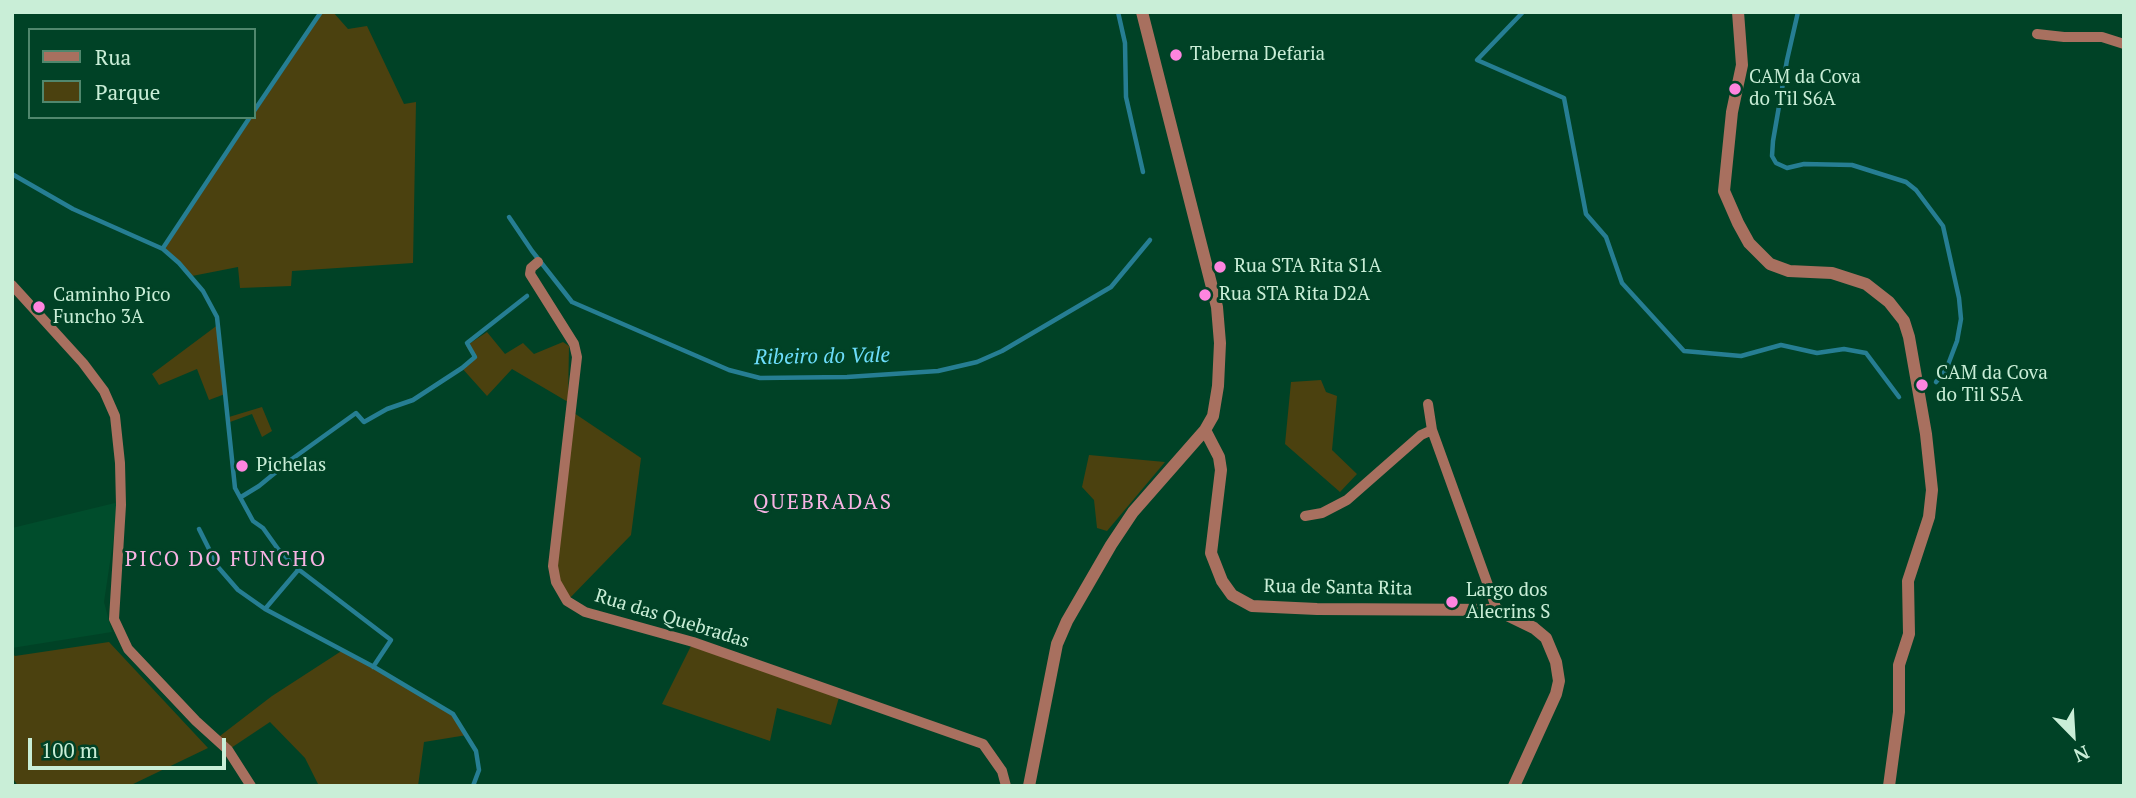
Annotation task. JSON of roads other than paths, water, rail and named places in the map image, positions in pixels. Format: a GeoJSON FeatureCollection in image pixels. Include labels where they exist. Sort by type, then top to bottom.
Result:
{"type":"FeatureCollection","features":[{"type":"Feature","properties":{"kind":"street"},"geometry":{"type":"LineString","coordinates":[[1029,786],[1057,644],[1067,621],[1133,512],[1205,430],[1213,416],[1218,386],[1220,343],[1217,307],[1142,12]]}},
{"type":"Feature","properties":{"kind":"street"},"geometry":{"type":"LineString","coordinates":[[1738,12],[1742,65],[1732,113],[1724,191],[1738,223],[1749,243],[1770,264],[1778,268],[1832,273],[1866,284],[1889,302],[1904,321],[1909,337],[1926,434],[1932,490],[1926,526],[1909,581],[1909,634],[1899,665],[1899,712],[1889,786]]}},
{"type":"Feature","properties":{"kind":"street"},"geometry":{"type":"LineString","coordinates":[[2037,34],[2102,37],[2124,44]]}},
{"type":"Feature","properties":{"kind":"street","name":"Rua das Quebradas"},"geometry":{"type":"LineString","coordinates":[[538,262],[531,268],[530,274],[575,344],[577,358],[553,565],[556,582],[567,601],[584,611],[693,642],[983,744],[1002,771],[1006,786]]}},
{"type":"Feature","properties":{"kind":"street"},"geometry":{"type":"LineString","coordinates":[[12,285],[83,363],[110,402],[115,416],[119,450],[120,513],[114,619],[128,649],[196,721],[228,750],[251,786]]}},
{"type":"Feature","properties":{"kind":"street"},"geometry":{"type":"LineString","coordinates":[[1428,404],[1432,430],[1497,610]]}},
{"type":"Feature","properties":{"kind":"street","name":"Rua de Santa Rita"},"geometry":{"type":"LineString","coordinates":[[1205,430],[1219,457],[1221,470],[1211,554],[1222,581],[1232,595],[1252,606],[1497,610],[1534,628],[1546,638],[1552,649],[1559,681],[1548,714],[1514,786]]}},
{"type":"Feature","properties":{"kind":"street"},"geometry":{"type":"LineString","coordinates":[[1305,516],[1322,513],[1348,500],[1421,435],[1432,430]]}},
{"type":"Feature","properties":{"kind":"waterway"},"geometry":{"type":"LineString","coordinates":[[256,108],[321,12]]}},
{"type":"Feature","properties":{"kind":"waterway","name":"Ribeiro do Vale"},"geometry":{"type":"LineString","coordinates":[[1118,12],[1125,43],[1126,97],[1143,172]]}},
{"type":"Feature","properties":{"kind":"waterway"},"geometry":{"type":"LineString","coordinates":[[1523,12],[1477,60],[1564,98],[1586,214],[1606,237],[1622,283],[1684,351],[1741,356],[1781,345],[1817,353],[1844,349],[1866,353],[1899,397]]}},
{"type":"Feature","properties":{"kind":"waterway"},"geometry":{"type":"LineString","coordinates":[[1798,12],[1787,60],[1772,156],[1776,163],[1787,168],[1804,164],[1852,165],[1906,182],[1916,190],[1943,226],[1961,319],[1957,341],[1946,370],[1936,382]]}},
{"type":"Feature","properties":{"kind":"waterway"},"geometry":{"type":"LineString","coordinates":[[163,248],[249,119]]}},
{"type":"Feature","properties":{"kind":"waterway"},"geometry":{"type":"LineString","coordinates":[[12,174],[73,209],[163,249],[203,291],[217,317],[235,488],[253,521],[263,528],[278,549],[298,569],[391,640],[373,667]]}},
{"type":"Feature","properties":{"kind":"waterway","name":"Ribeiro do Vale"},"geometry":{"type":"LineString","coordinates":[[509,217],[572,302],[729,370],[760,378],[847,377],[938,371],[977,362],[1002,351],[1111,287],[1150,240]]}},
{"type":"Feature","properties":{"kind":"waterway"},"geometry":{"type":"LineString","coordinates":[[241,497],[356,413],[364,422],[387,409],[413,400],[462,368],[475,357],[467,343],[527,296]]}},
{"type":"Feature","properties":{"kind":"waterway"},"geometry":{"type":"LineString","coordinates":[[199,529],[218,567],[238,590],[265,609]]}},
{"type":"Feature","properties":{"kind":"waterway"},"geometry":{"type":"LineString","coordinates":[[299,569],[265,609],[374,667],[453,714],[476,751],[479,770],[473,786]]}},
{"type":"Feature","properties":{"kind":"place","name":"Taberna Defaria"},"geometry":{"type":"Point","coordinates":[1176,55]}},
{"type":"Feature","properties":{"kind":"place","name":"CAM da Cova do Til S6A"},"geometry":{"type":"Point","coordinates":[1735,89]}},
{"type":"Feature","properties":{"kind":"place","name":"Rua STA Rita S1A"},"geometry":{"type":"Point","coordinates":[1220,267]}},
{"type":"Feature","properties":{"kind":"place","name":"Rua STA Rita D2A"},"geometry":{"type":"Point","coordinates":[1205,295]}},
{"type":"Feature","properties":{"kind":"place","name":"Caminho Pico Funcho 3A"},"geometry":{"type":"Point","coordinates":[39,307]}},
{"type":"Feature","properties":{"kind":"place","name":"CAM da Cova do Til S5A"},"geometry":{"type":"Point","coordinates":[1922,385]}},
{"type":"Feature","properties":{"kind":"place","name":"Pichelas"},"geometry":{"type":"Point","coordinates":[242,466]}},
{"type":"Feature","properties":{"kind":"place","name":"Largo dos Alecrins S"},"geometry":{"type":"Point","coordinates":[1452,602]}},
{"type":"Feature","properties":{"kind":"district","name":"QUEBRADAS"},"geometry":{"type":"Point","coordinates":[823,503]}},
{"type":"Feature","properties":{"kind":"district","name":"PICO DO FUNCHO"},"geometry":{"type":"Point","coordinates":[226,560]}}]}
